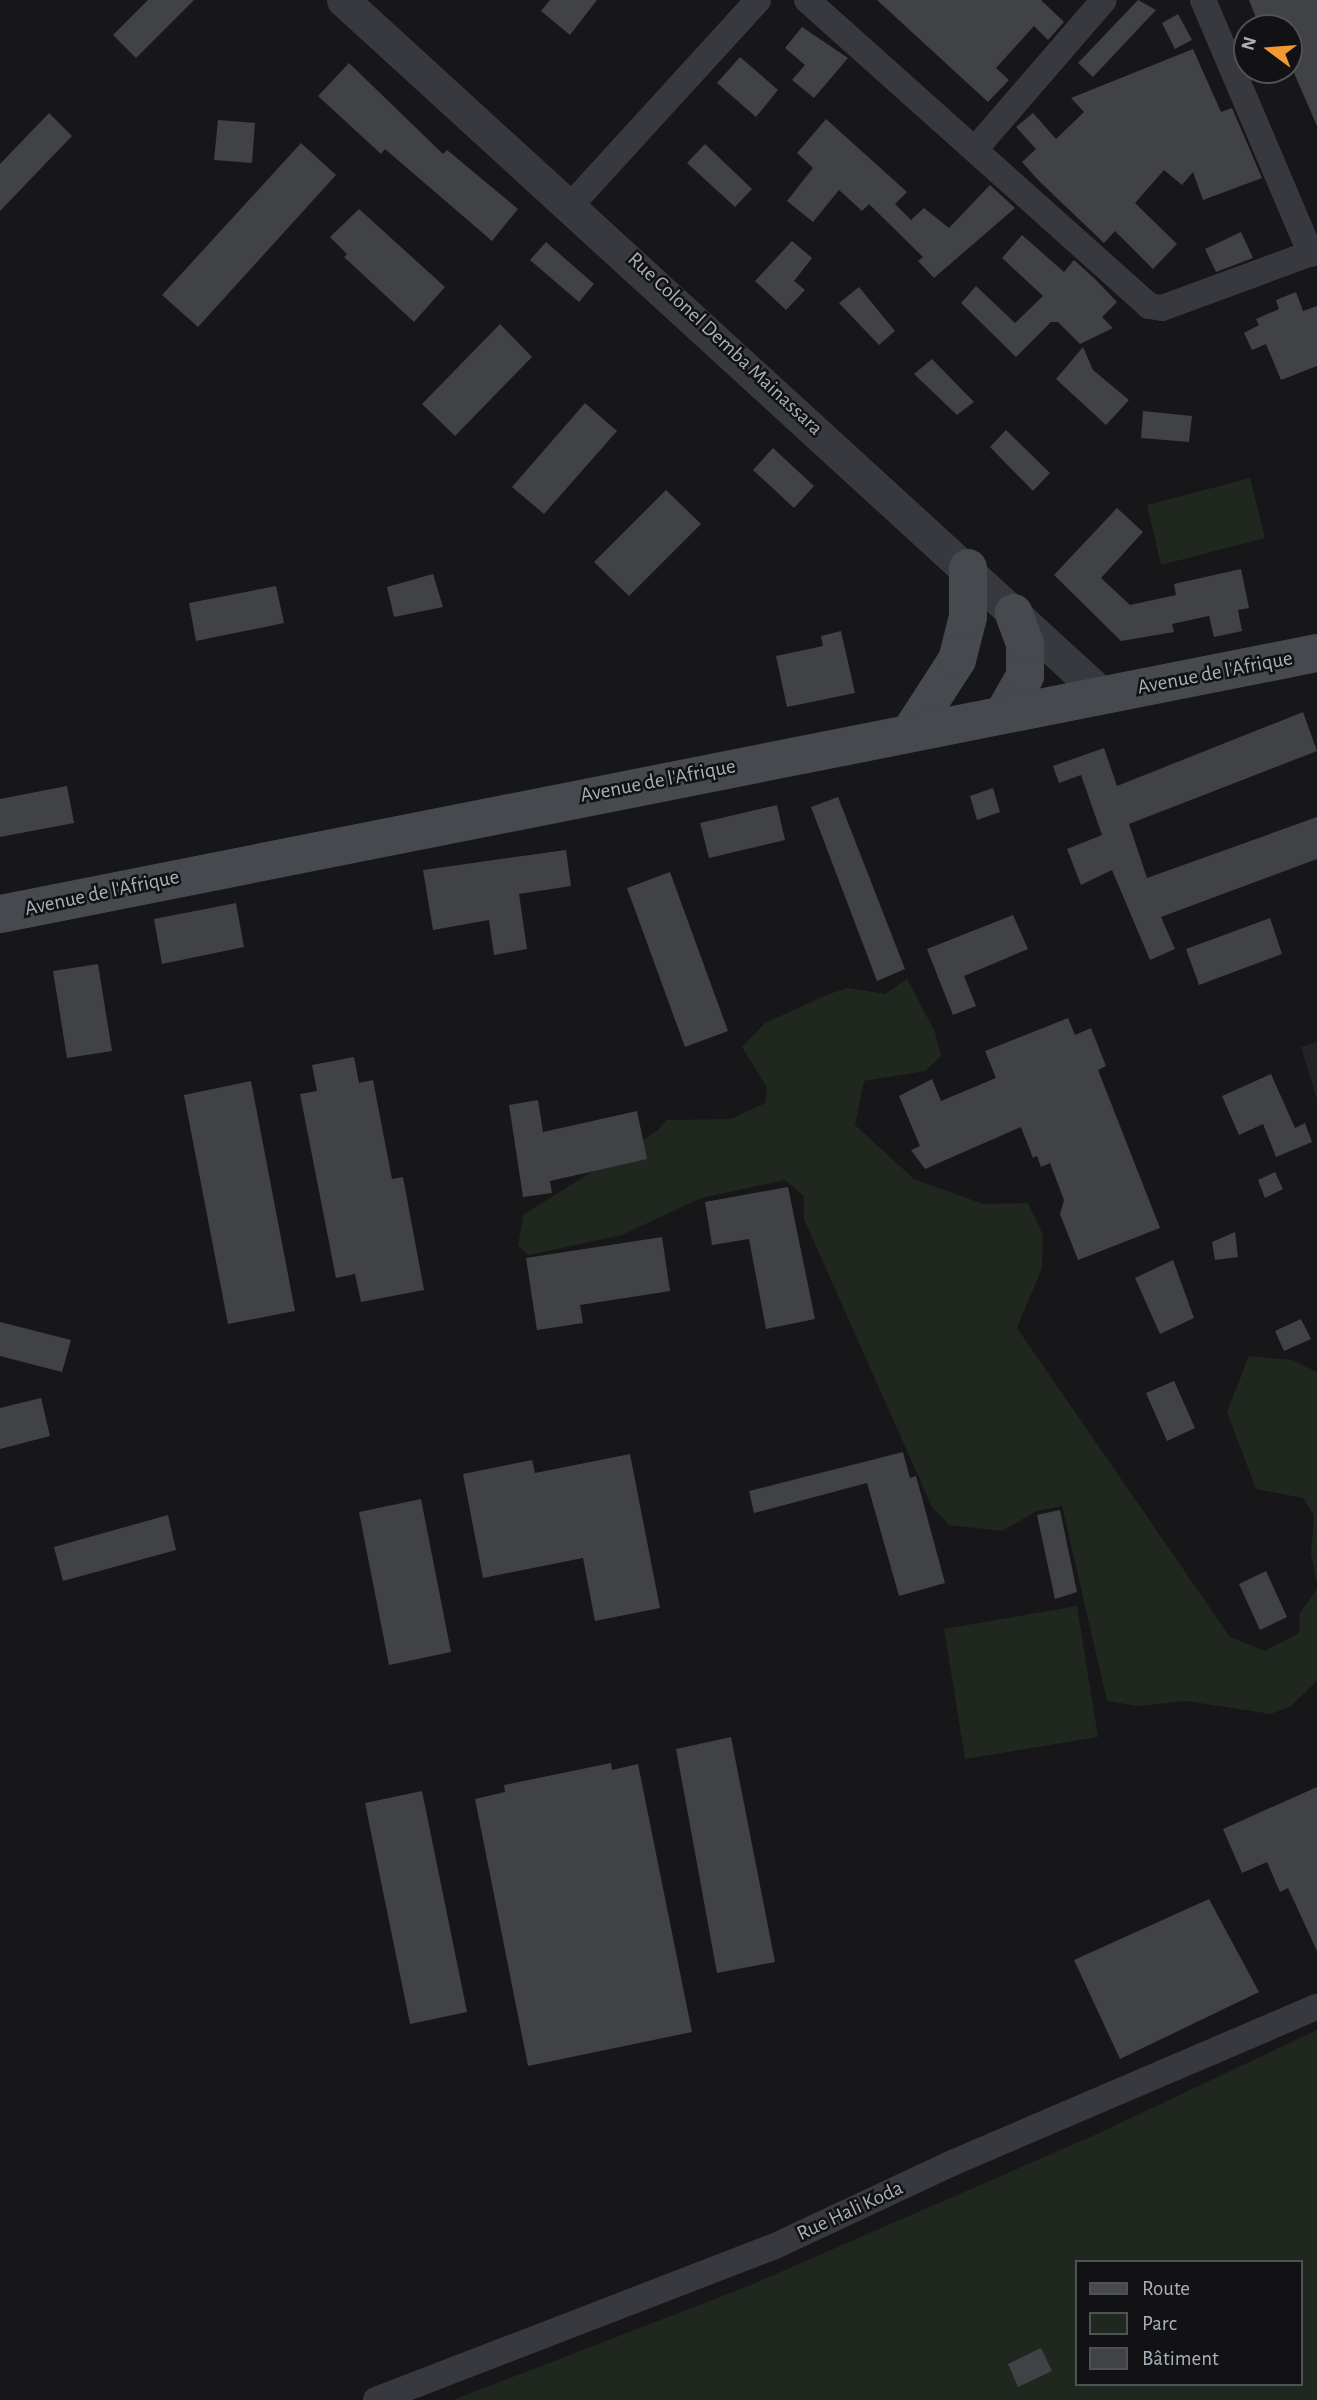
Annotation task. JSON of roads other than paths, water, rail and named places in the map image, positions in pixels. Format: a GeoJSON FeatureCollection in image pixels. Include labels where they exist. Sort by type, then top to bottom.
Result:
{"type":"FeatureCollection","features":[{"type":"Feature","properties":{"kind":"main road"},"geometry":{"type":"LineString","coordinates":[[911,731],[957,660],[968,617],[968,568]]}},
{"type":"Feature","properties":{"kind":"main road"},"geometry":{"type":"LineString","coordinates":[[1004,713],[1025,676],[1025,644],[1014,613]]}},
{"type":"Feature","properties":{"kind":"main road","name":"Avenue de l'Afrique"},"geometry":{"type":"LineString","coordinates":[[0,914],[911,731],[1317,653]]}},
{"type":"Feature","properties":{"kind":"street","name":"Rue Colonel Demba Mainassara"},"geometry":{"type":"LineString","coordinates":[[343,0],[572,204],[1102,694]]}},
{"type":"Feature","properties":{"kind":"street"},"geometry":{"type":"LineString","coordinates":[[572,204],[758,0]]}},
{"type":"Feature","properties":{"kind":"street"},"geometry":{"type":"LineString","coordinates":[[807,0],[977,148],[1149,306],[1162,308],[1314,253],[1203,0]]}},
{"type":"Feature","properties":{"kind":"street"},"geometry":{"type":"LineString","coordinates":[[977,148],[1104,0]]}},
{"type":"Feature","properties":{"kind":"street","name":"Rue Hali Koda"},"geometry":{"type":"LineString","coordinates":[[376,2400],[773,2247],[950,2164],[1317,2007]]}}]}
